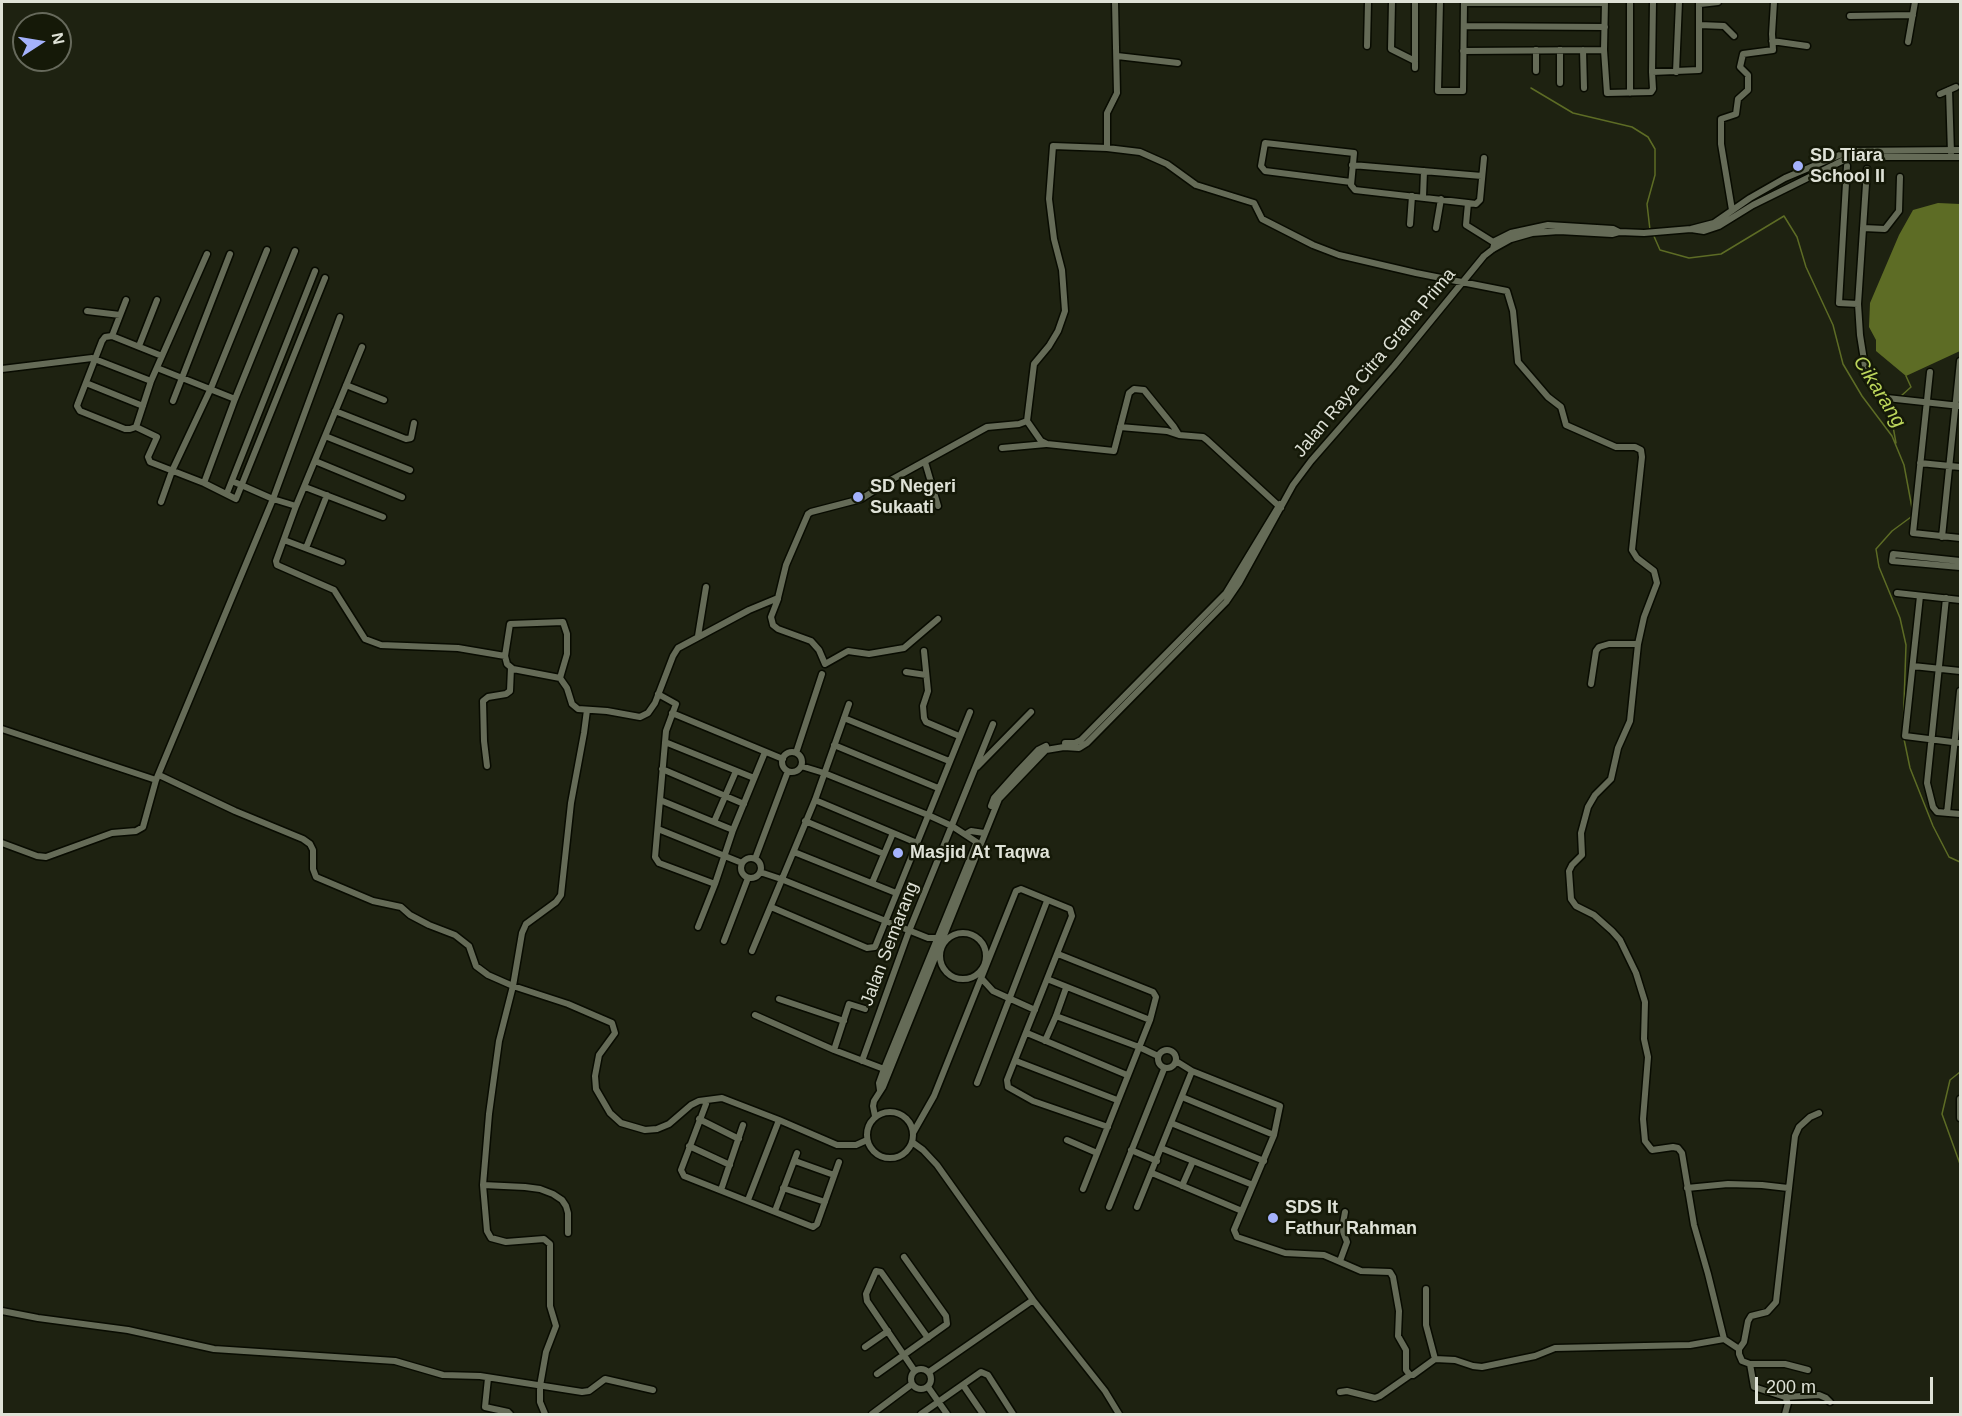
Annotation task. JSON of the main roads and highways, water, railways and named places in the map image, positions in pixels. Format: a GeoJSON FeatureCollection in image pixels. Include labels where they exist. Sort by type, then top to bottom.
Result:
{"type":"FeatureCollection","features":[{"type":"Feature","properties":{"kind":"waterway","name":"Cikarang"},"geometry":{"type":"LineString","coordinates":[[1531,88],[1573,113],[1632,127],[1648,137],[1655,149],[1655,175],[1647,204],[1650,230]]}},
{"type":"Feature","properties":{"kind":"waterway","name":"Cikarang"},"geometry":{"type":"LineString","coordinates":[[1653,234],[1660,250],[1689,258],[1721,254],[1784,216],[1797,237],[1806,267],[1833,325],[1843,364],[1862,396],[1892,436],[1904,465],[1912,508]]}},
{"type":"Feature","properties":{"kind":"waterway"},"geometry":{"type":"LineString","coordinates":[[1901,396],[1911,387],[1906,376]]}},
{"type":"Feature","properties":{"kind":"waterway"},"geometry":{"type":"LineString","coordinates":[[1891,401],[1890,410],[1896,443]]}},
{"type":"Feature","properties":{"kind":"waterway","name":"Cikarang"},"geometry":{"type":"LineString","coordinates":[[1903,731],[1906,645],[1900,618],[1879,567],[1876,549],[1892,531],[1911,517]]}},
{"type":"Feature","properties":{"kind":"waterway","name":"Cikarang"},"geometry":{"type":"LineString","coordinates":[[1904,739],[1910,768],[1933,826],[1949,857],[1960,862]]}},
{"type":"Feature","properties":{"kind":"waterway","name":"Cikarang"},"geometry":{"type":"LineString","coordinates":[[1960,1072],[1950,1080],[1942,1114],[1960,1164]]}},
{"type":"Feature","properties":{"kind":"place","name":"SD Tiara School II"},"geometry":{"type":"Point","coordinates":[1798,166]}},
{"type":"Feature","properties":{"kind":"place","name":"SD Negeri Sukaati"},"geometry":{"type":"Point","coordinates":[858,497]}},
{"type":"Feature","properties":{"kind":"place","name":"Masjid At Taqwa"},"geometry":{"type":"Point","coordinates":[898,853]}},
{"type":"Feature","properties":{"kind":"place","name":"SDS It Fathur Rahman"},"geometry":{"type":"Point","coordinates":[1273,1218]}}]}
